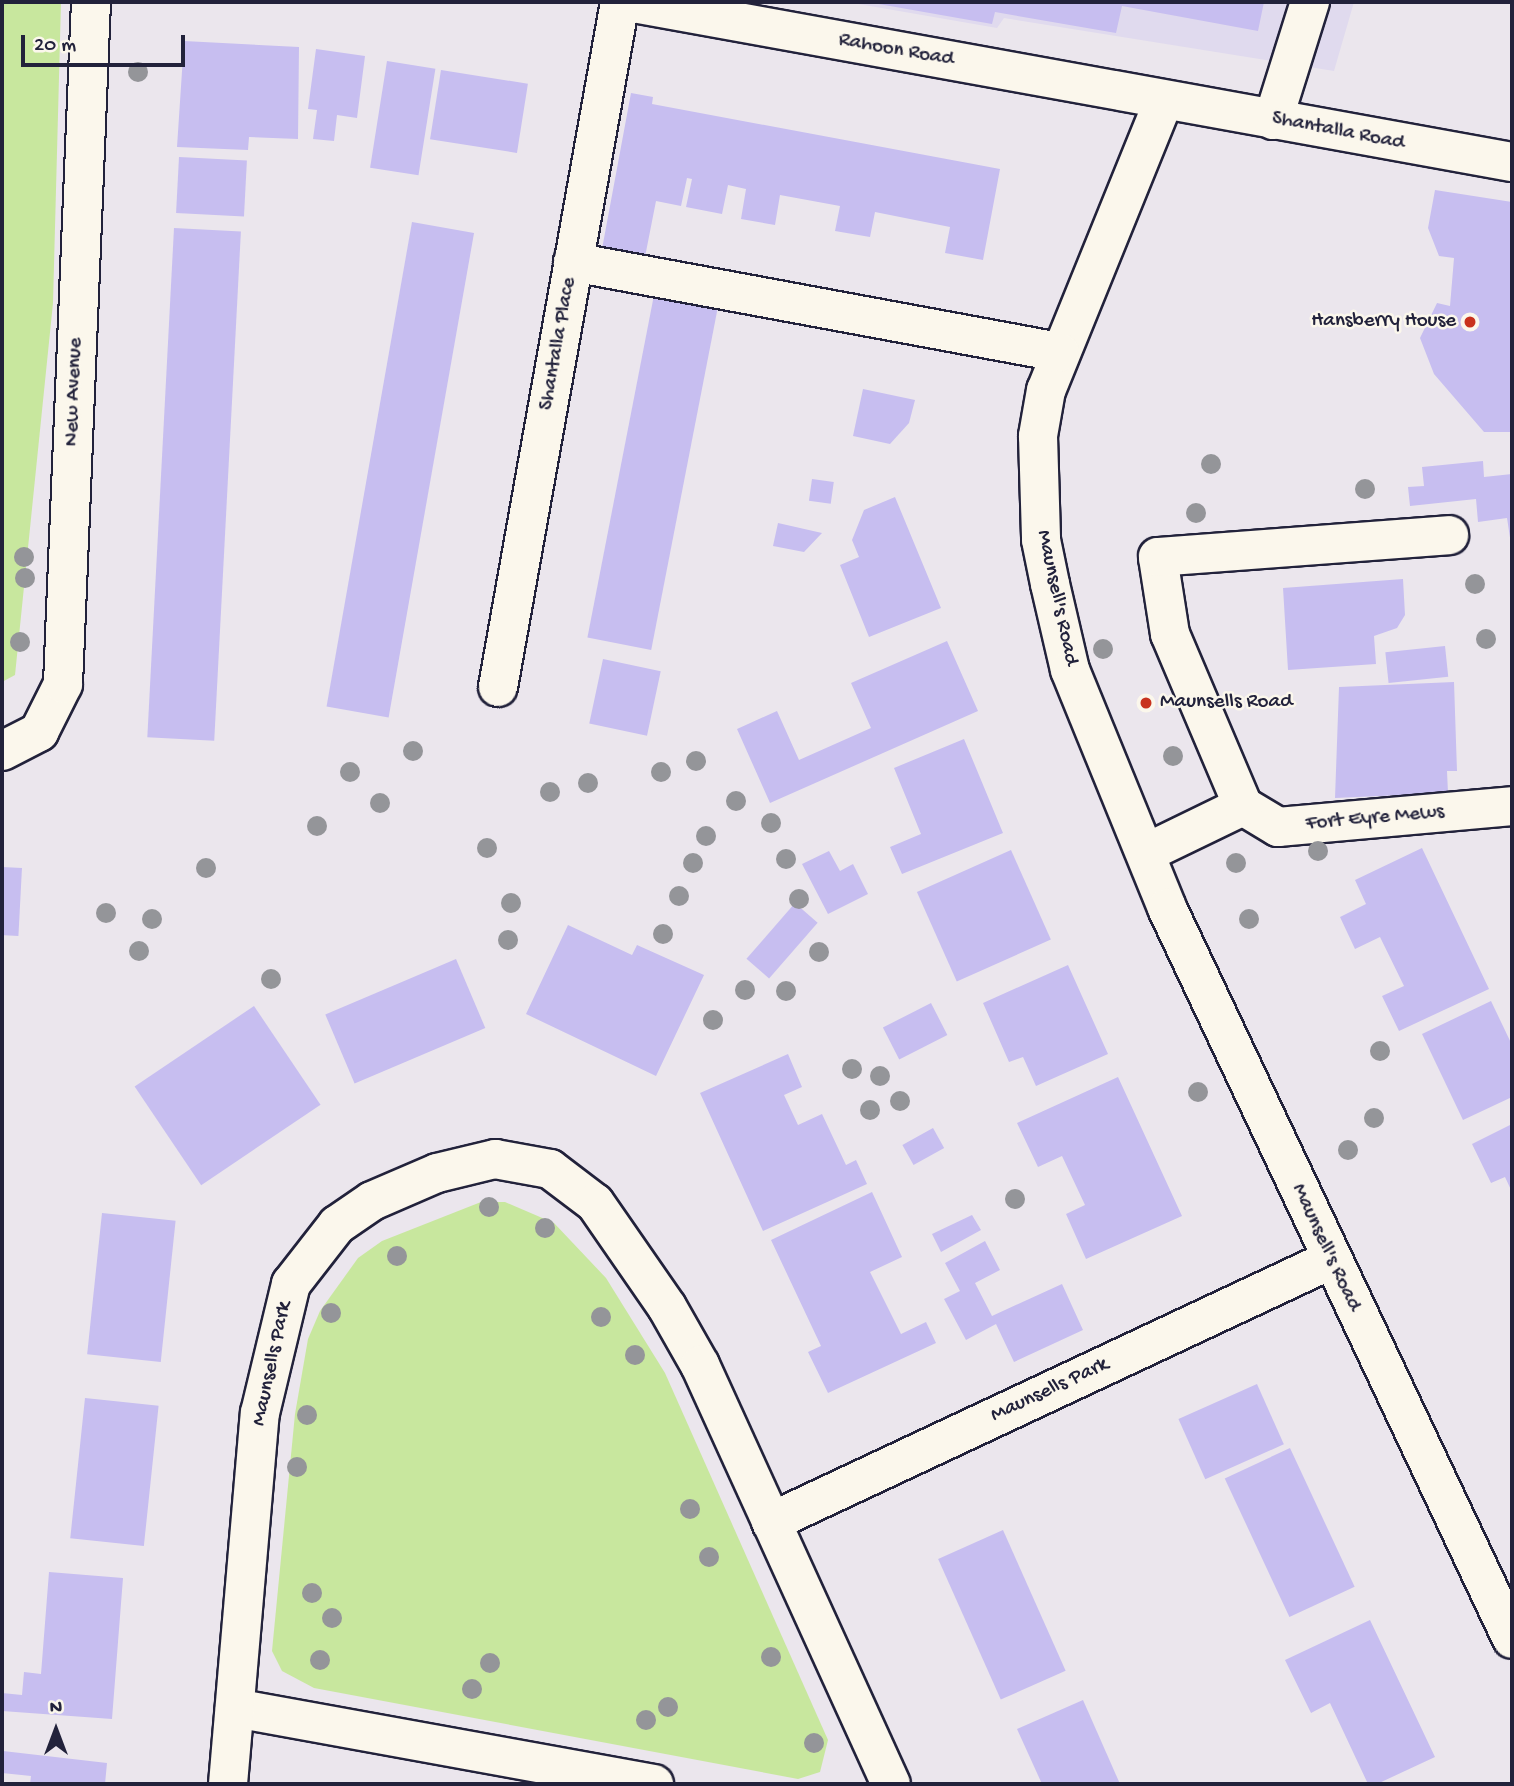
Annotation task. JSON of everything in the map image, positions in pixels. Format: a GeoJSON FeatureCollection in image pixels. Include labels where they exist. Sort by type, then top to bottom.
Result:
{"type":"FeatureCollection","features":[{"type":"Feature","properties":{"kind":"street","name":"New Avenue"},"geometry":{"type":"LineString","coordinates":[[2,751],[39,732],[63,684],[91,2]]}},
{"type":"Feature","properties":{"kind":"street","name":"Shantalla Place"},"geometry":{"type":"LineString","coordinates":[[498,687],[620,2]]}},
{"type":"Feature","properties":{"kind":"street","name":"Rahoon Road"},"geometry":{"type":"LineString","coordinates":[[628,2],[1164,100]]}},
{"type":"Feature","properties":{"kind":"street"},"geometry":{"type":"LineString","coordinates":[[1273,120],[1310,2]]}},
{"type":"Feature","properties":{"kind":"street","name":"Shantalla Road"},"geometry":{"type":"LineString","coordinates":[[1164,100],[1512,162]]}},
{"type":"Feature","properties":{"kind":"street","name":"Maunsell's Road"},"geometry":{"type":"LineString","coordinates":[[1164,100],[1059,352],[1038,436],[1041,540],[1070,670],[1146,853],[1330,1259],[1512,1639]]}},
{"type":"Feature","properties":{"kind":"street"},"geometry":{"type":"LineString","coordinates":[[573,262],[1059,352]]}},
{"type":"Feature","properties":{"kind":"street"},"geometry":{"type":"LineString","coordinates":[[1146,853],[1243,806],[1170,634],[1158,557],[1449,535]]}},
{"type":"Feature","properties":{"kind":"street","name":"Fort Eyre Mews"},"geometry":{"type":"LineString","coordinates":[[1243,806],[1278,827],[1512,806]]}},
{"type":"Feature","properties":{"kind":"street","name":"Maunsells Park"},"geometry":{"type":"LineString","coordinates":[[228,1784],[260,1413],[291,1284],[337,1225],[372,1201],[437,1173],[495,1159],[550,1169],[595,1203],[700,1365],[891,1784]]}},
{"type":"Feature","properties":{"kind":"street","name":"Maunsells Park"},"geometry":{"type":"LineString","coordinates":[[771,1522],[1330,1259]]}},
{"type":"Feature","properties":{"kind":"street"},"geometry":{"type":"LineString","coordinates":[[235,1707],[654,1784]]}},
{"type":"Feature","properties":{"kind":"shaded area"},"geometry":{"type":"Polygon","coordinates":[[[847,2],[1354,2],[1334,71],[1004,18],[997,28],[847,2]]]}},
{"type":"Feature","properties":{"kind":"green space"},"geometry":{"type":"Polygon","coordinates":[[[2,2],[61,2],[53,303],[15,675],[2,682],[2,2]]]}},
{"type":"Feature","properties":{"kind":"green space"},"geometry":{"type":"Polygon","coordinates":[[[481,1202],[505,1202],[554,1223],[606,1278],[665,1373],[828,1740],[820,1772],[798,1779],[314,1688],[282,1671],[272,1651],[295,1414],[308,1339],[320,1311],[358,1258],[382,1241],[481,1202]]]}},
{"type":"Feature","properties":{"kind":"building"},"geometry":{"type":"Polygon","coordinates":[[[1264,2],[1258,31],[1122,6],[1116,33],[995,12],[992,24],[873,3],[1264,2]]]}},
{"type":"Feature","properties":{"kind":"building"},"geometry":{"type":"Polygon","coordinates":[[[184,41],[299,47],[298,139],[249,137],[248,150],[177,147],[184,41]]]}},
{"type":"Feature","properties":{"kind":"building"},"geometry":{"type":"Polygon","coordinates":[[[316,49],[365,56],[357,118],[337,115],[334,141],[313,139],[317,110],[308,109],[316,49]]]}},
{"type":"Feature","properties":{"kind":"building"},"geometry":{"type":"Polygon","coordinates":[[[387,61],[435,69],[419,175],[370,168],[387,61]]]}},
{"type":"Feature","properties":{"kind":"building"},"geometry":{"type":"Polygon","coordinates":[[[441,70],[528,84],[517,153],[430,139],[441,70]]]}},
{"type":"Feature","properties":{"kind":"building"},"geometry":{"type":"Polygon","coordinates":[[[631,93],[653,97],[652,104],[1000,169],[983,260],[945,253],[950,227],[875,212],[870,237],[835,231],[840,206],[780,195],[775,225],[741,219],[746,189],[728,185],[722,214],[686,207],[692,179],[687,178],[681,206],[656,201],[645,257],[602,249],[631,93]]]}},
{"type":"Feature","properties":{"kind":"building"},"geometry":{"type":"Polygon","coordinates":[[[179,157],[247,161],[244,216],[176,213],[179,157]]]}},
{"type":"Feature","properties":{"kind":"building","name":"Hansberry House"},"geometry":{"type":"Polygon","coordinates":[[[1435,190],[1512,202],[1512,432],[1484,432],[1434,374],[1420,338],[1437,303],[1450,306],[1454,258],[1439,256],[1428,228],[1435,190]]]}},
{"type":"Feature","properties":{"kind":"building"},"geometry":{"type":"Polygon","coordinates":[[[412,222],[474,233],[389,717],[327,707],[412,222]]]}},
{"type":"Feature","properties":{"kind":"building"},"geometry":{"type":"Polygon","coordinates":[[[174,228],[241,232],[214,741],[147,737],[174,228]]]}},
{"type":"Feature","properties":{"kind":"building"},"geometry":{"type":"Polygon","coordinates":[[[654,295],[718,307],[651,650],[587,638],[654,295]]]}},
{"type":"Feature","properties":{"kind":"building"},"geometry":{"type":"Polygon","coordinates":[[[863,389],[915,400],[909,423],[890,444],[853,436],[863,389]]]}},
{"type":"Feature","properties":{"kind":"building"},"geometry":{"type":"Polygon","coordinates":[[[1483,461],[1484,477],[1512,474],[1512,551],[1507,518],[1478,522],[1476,499],[1410,506],[1408,487],[1424,486],[1422,467],[1483,461]]]}},
{"type":"Feature","properties":{"kind":"building"},"geometry":{"type":"Polygon","coordinates":[[[812,479],[834,482],[831,504],[809,501],[812,479]]]}},
{"type":"Feature","properties":{"kind":"building"},"geometry":{"type":"Polygon","coordinates":[[[895,497],[941,608],[869,637],[840,565],[859,557],[852,540],[864,510],[895,497]]]}},
{"type":"Feature","properties":{"kind":"building"},"geometry":{"type":"Polygon","coordinates":[[[778,523],[822,533],[804,552],[773,546],[778,523]]]}},
{"type":"Feature","properties":{"kind":"building"},"geometry":{"type":"Polygon","coordinates":[[[1403,579],[1405,615],[1397,628],[1374,636],[1376,664],[1288,670],[1283,588],[1403,579]]]}},
{"type":"Feature","properties":{"kind":"building"},"geometry":{"type":"Polygon","coordinates":[[[947,641],[978,711],[770,803],[737,729],[777,711],[799,760],[871,728],[851,683],[947,641]]]}},
{"type":"Feature","properties":{"kind":"building"},"geometry":{"type":"Polygon","coordinates":[[[1445,646],[1448,677],[1389,683],[1385,652],[1445,646]]]}},
{"type":"Feature","properties":{"kind":"building"},"geometry":{"type":"Polygon","coordinates":[[[603,659],[661,671],[647,736],[589,724],[603,659]]]}},
{"type":"Feature","properties":{"kind":"building"},"geometry":{"type":"Polygon","coordinates":[[[1454,682],[1457,771],[1447,771],[1448,793],[1335,798],[1339,687],[1454,682]]]}},
{"type":"Feature","properties":{"kind":"building"},"geometry":{"type":"Polygon","coordinates":[[[964,739],[1003,833],[902,874],[890,847],[921,834],[894,768],[964,739]]]}},
{"type":"Feature","properties":{"kind":"building"},"geometry":{"type":"Polygon","coordinates":[[[1422,848],[1489,989],[1399,1031],[1382,996],[1404,986],[1380,937],[1355,949],[1340,917],[1366,904],[1355,880],[1422,848]]]}},
{"type":"Feature","properties":{"kind":"building"},"geometry":{"type":"Polygon","coordinates":[[[1011,850],[1051,940],[957,981],[917,892],[1011,850]]]}},
{"type":"Feature","properties":{"kind":"building"},"geometry":{"type":"Polygon","coordinates":[[[829,851],[840,871],[853,864],[868,894],[828,914],[802,864],[829,851]]]}},
{"type":"Feature","properties":{"kind":"building"},"geometry":{"type":"Polygon","coordinates":[[[2,867],[22,868],[18,936],[2,935],[2,867]]]}},
{"type":"Feature","properties":{"kind":"building"},"geometry":{"type":"Polygon","coordinates":[[[795,903],[818,923],[769,979],[746,959],[795,903]]]}},
{"type":"Feature","properties":{"kind":"building"},"geometry":{"type":"Polygon","coordinates":[[[568,925],[632,955],[637,945],[704,975],[656,1076],[526,1014],[568,925]]]}},
{"type":"Feature","properties":{"kind":"building"},"geometry":{"type":"Polygon","coordinates":[[[456,959],[485,1028],[355,1084],[325,1014],[456,959]]]}},
{"type":"Feature","properties":{"kind":"building"},"geometry":{"type":"Polygon","coordinates":[[[1068,965],[1108,1054],[1036,1086],[1023,1057],[1009,1062],[983,1003],[1068,965]]]}},
{"type":"Feature","properties":{"kind":"building"},"geometry":{"type":"Polygon","coordinates":[[[1491,1001],[1512,1045],[1512,1097],[1463,1120],[1422,1034],[1491,1001]]]}},
{"type":"Feature","properties":{"kind":"building"},"geometry":{"type":"Polygon","coordinates":[[[931,1003],[947,1035],[899,1060],[883,1028],[931,1003]]]}},
{"type":"Feature","properties":{"kind":"building"},"geometry":{"type":"Polygon","coordinates":[[[254,1006],[321,1105],[201,1185],[135,1087],[254,1006]]]}},
{"type":"Feature","properties":{"kind":"building"},"geometry":{"type":"Polygon","coordinates":[[[788,1054],[802,1087],[784,1095],[798,1125],[822,1114],[846,1165],[856,1160],[867,1184],[763,1231],[700,1093],[788,1054]]]}},
{"type":"Feature","properties":{"kind":"building"},"geometry":{"type":"Polygon","coordinates":[[[1118,1077],[1182,1216],[1086,1259],[1066,1214],[1085,1205],[1062,1156],[1038,1167],[1017,1123],[1118,1077]]]}},
{"type":"Feature","properties":{"kind":"building"},"geometry":{"type":"Polygon","coordinates":[[[1512,1124],[1512,1192],[1505,1177],[1491,1183],[1472,1144],[1512,1124]]]}},
{"type":"Feature","properties":{"kind":"building"},"geometry":{"type":"Polygon","coordinates":[[[933,1128],[944,1148],[914,1165],[902,1145],[933,1128]]]}},
{"type":"Feature","properties":{"kind":"building"},"geometry":{"type":"Polygon","coordinates":[[[872,1192],[902,1257],[870,1272],[901,1334],[926,1322],[936,1343],[828,1393],[808,1352],[821,1346],[771,1240],[872,1192]]]}},
{"type":"Feature","properties":{"kind":"building"},"geometry":{"type":"Polygon","coordinates":[[[102,1213],[176,1221],[161,1362],[87,1354],[102,1213]]]}},
{"type":"Feature","properties":{"kind":"building"},"geometry":{"type":"Polygon","coordinates":[[[972,1215],[981,1230],[941,1252],[932,1234],[972,1215]]]}},
{"type":"Feature","properties":{"kind":"building"},"geometry":{"type":"Polygon","coordinates":[[[985,1241],[1000,1270],[975,1283],[992,1316],[1062,1284],[1083,1330],[1014,1362],[996,1324],[966,1340],[944,1299],[960,1291],[945,1263],[985,1241]]]}},
{"type":"Feature","properties":{"kind":"building"},"geometry":{"type":"Polygon","coordinates":[[[1257,1384],[1284,1444],[1205,1479],[1178,1419],[1257,1384]]]}},
{"type":"Feature","properties":{"kind":"building"},"geometry":{"type":"Polygon","coordinates":[[[85,1398],[159,1406],[144,1546],[70,1538],[85,1398]]]}},
{"type":"Feature","properties":{"kind":"building"},"geometry":{"type":"Polygon","coordinates":[[[1290,1448],[1355,1587],[1289,1617],[1225,1478],[1290,1448]]]}},
{"type":"Feature","properties":{"kind":"building"},"geometry":{"type":"Polygon","coordinates":[[[1003,1530],[1066,1671],[1001,1700],[938,1559],[1003,1530]]]}},
{"type":"Feature","properties":{"kind":"building"},"geometry":{"type":"Polygon","coordinates":[[[49,1572],[123,1578],[112,1719],[2,1711],[2,1693],[22,1695],[24,1672],[41,1674],[49,1572]]]}},
{"type":"Feature","properties":{"kind":"building"},"geometry":{"type":"Polygon","coordinates":[[[1370,1620],[1435,1757],[1377,1784],[1368,1784],[1330,1703],[1311,1713],[1285,1660],[1370,1620]]]}},
{"type":"Feature","properties":{"kind":"building"},"geometry":{"type":"Polygon","coordinates":[[[1083,1700],[1120,1784],[1042,1784],[1017,1729],[1083,1700]]]}},
{"type":"Feature","properties":{"kind":"building"},"geometry":{"type":"Polygon","coordinates":[[[3,1751],[107,1763],[105,1784],[30,1784],[31,1776],[2,1773],[3,1751]]]}},
{"type":"Feature","properties":{"kind":"place","name":"Hansberry House"},"geometry":{"type":"Point","coordinates":[1470,322]}},
{"type":"Feature","properties":{"kind":"place","name":"Maunsells Road"},"geometry":{"type":"Point","coordinates":[1146,703]}}]}
